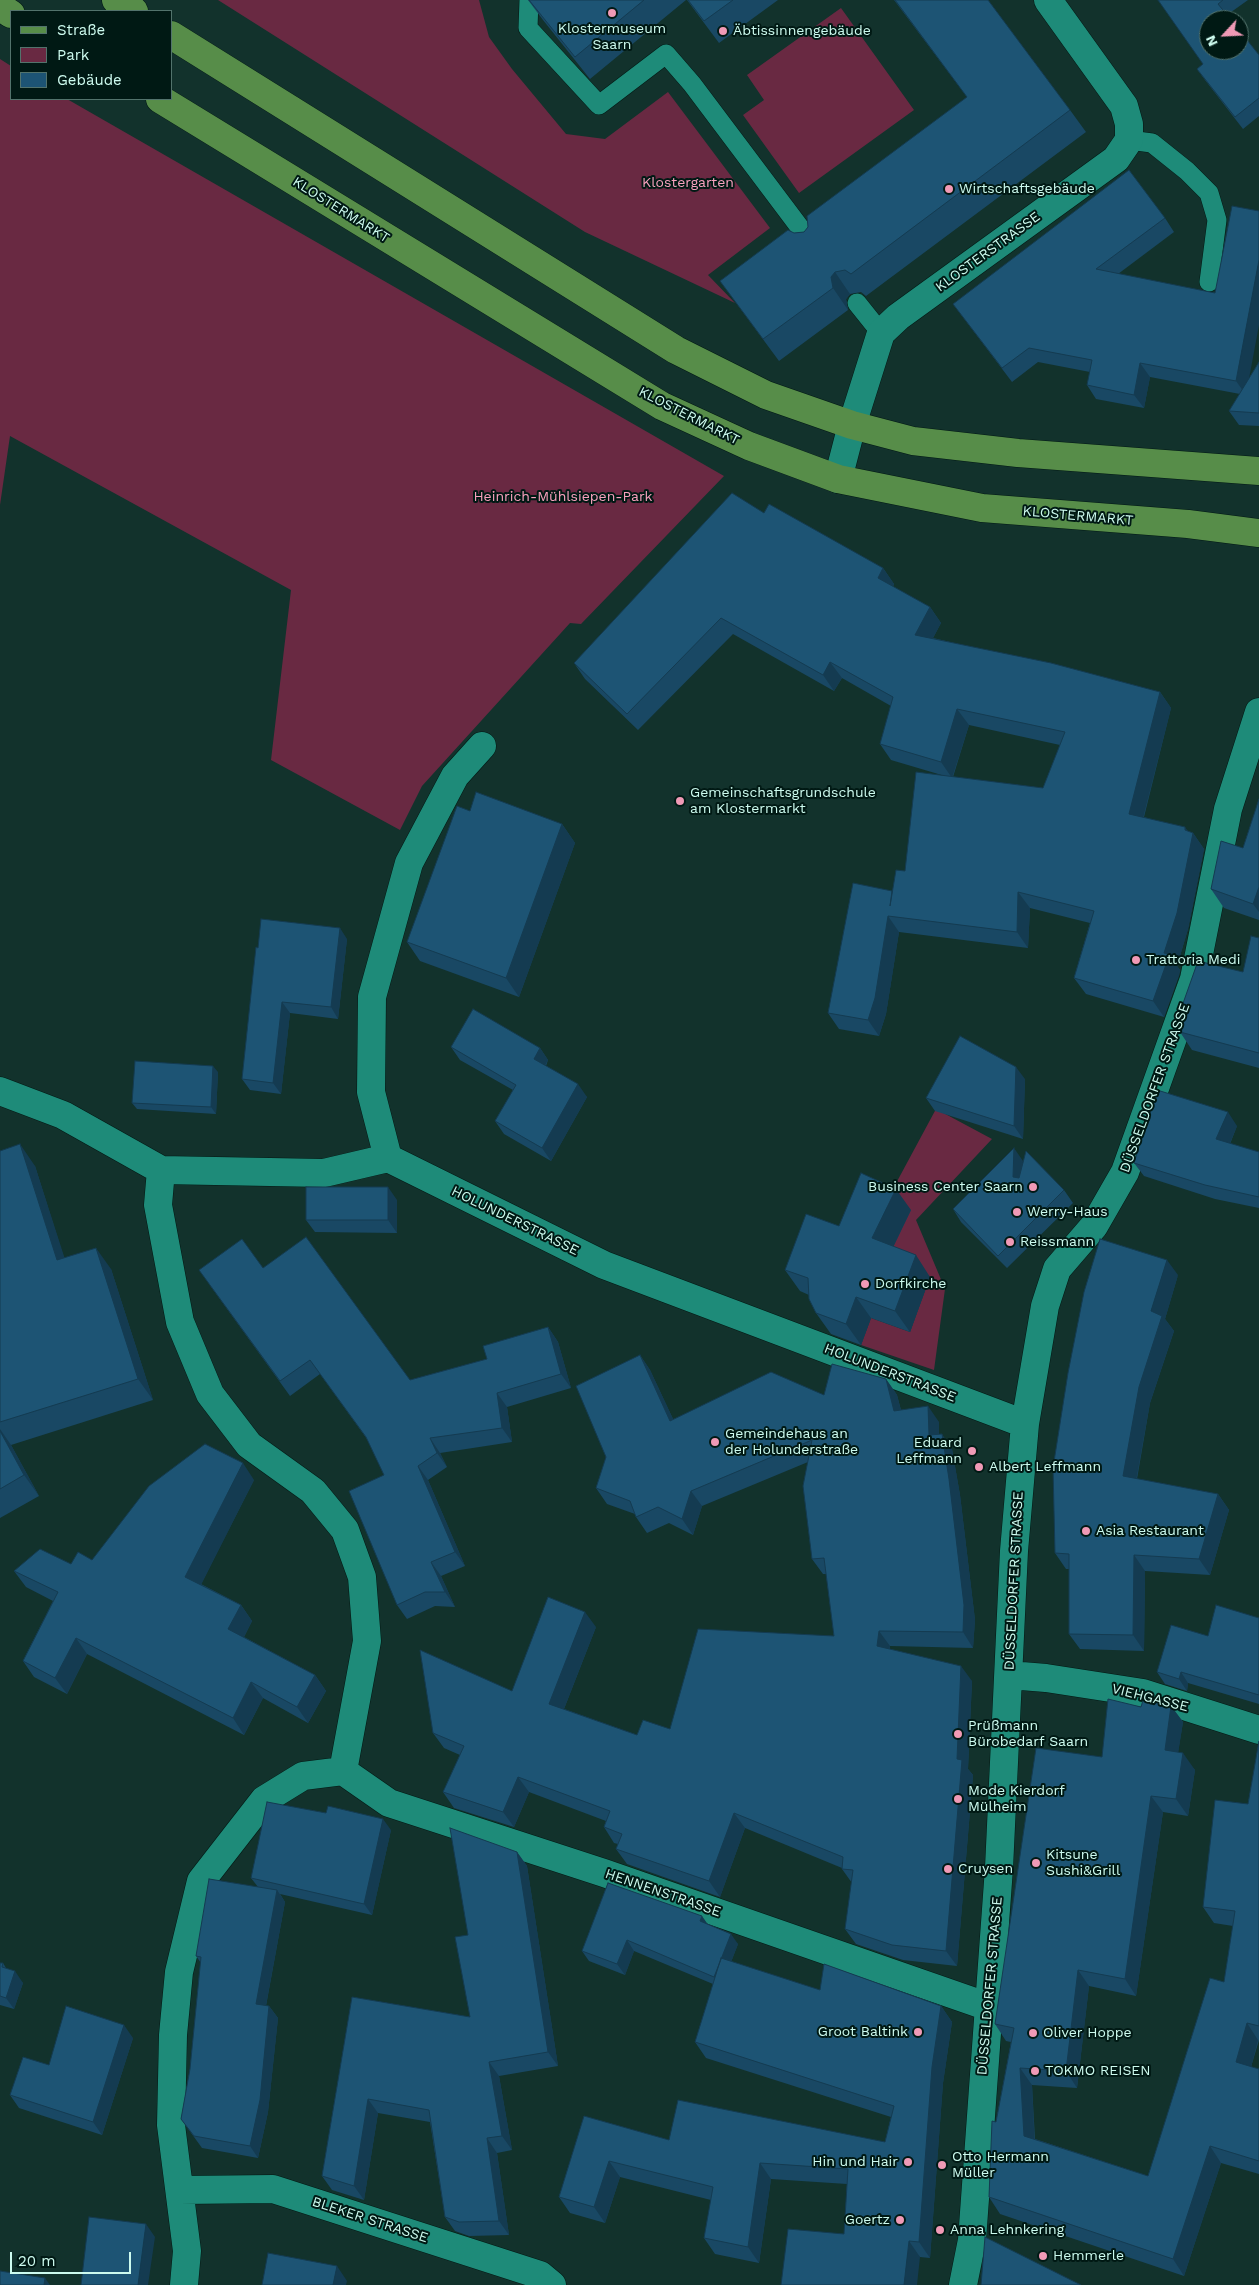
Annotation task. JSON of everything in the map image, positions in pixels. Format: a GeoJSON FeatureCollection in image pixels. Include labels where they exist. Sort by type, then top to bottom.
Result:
{"type":"FeatureCollection","features":[{"type":"Feature","properties":{"kind":"main road"},"geometry":{"type":"LineString","coordinates":[[116,0],[132,10]]}},
{"type":"Feature","properties":{"kind":"main road"},"geometry":{"type":"LineString","coordinates":[[172,36],[676,350],[766,395],[852,426],[913,441],[1018,453],[1259,471]]}},
{"type":"Feature","properties":{"kind":"main road","name":"KLOSTERMARKT"},"geometry":{"type":"LineString","coordinates":[[162,100],[662,406],[749,446],[838,479],[982,508],[1188,524],[1259,532]]}},
{"type":"Feature","properties":{"kind":"street"},"geometry":{"type":"LineString","coordinates":[[1048,0],[1124,106],[1129,124],[1129,140]]}},
{"type":"Feature","properties":{"kind":"street","name":"KLOSTERSTRASSE"},"geometry":{"type":"LineString","coordinates":[[838,479],[852,426],[881,333],[898,317],[1116,159],[1129,140]]}},
{"type":"Feature","properties":{"kind":"street","name":"DÜSSELDORFER STRASSE"},"geometry":{"type":"LineString","coordinates":[[964,2285],[972,2240],[999,1868],[1014,1550],[1025,1424],[1045,1306],[1057,1269],[1094,1226],[1125,1172],[1194,979],[1228,808],[1259,712]]}},
{"type":"Feature","properties":{"kind":"street"},"geometry":{"type":"LineString","coordinates":[[0,1091],[64,1115],[161,1170],[324,1173],[388,1158],[371,1092],[372,997],[409,863],[454,776],[482,746]]}},
{"type":"Feature","properties":{"kind":"street","name":"HOLUNDERSTRASSE"},"geometry":{"type":"LineString","coordinates":[[388,1158],[604,1265],[1025,1424]]}},
{"type":"Feature","properties":{"kind":"street"},"geometry":{"type":"LineString","coordinates":[[161,1170],[158,1205],[180,1322],[210,1394],[249,1445],[314,1491],[345,1530],[362,1576],[368,1641],[343,1771],[303,1776],[264,1800],[202,1881],[178,1972],[173,2035],[171,2125],[187,2251],[184,2285]]}},
{"type":"Feature","properties":{"kind":"street","name":"VIEHGASSE"},"geometry":{"type":"LineString","coordinates":[[1009,1675],[1046,1678],[1143,1693],[1259,1730]]}},
{"type":"Feature","properties":{"kind":"street","name":"HENNENSTRASSE"},"geometry":{"type":"LineString","coordinates":[[343,1771],[389,1803],[604,1873],[989,2008]]}},
{"type":"Feature","properties":{"kind":"street","name":"BLEKER STRASSE"},"geometry":{"type":"LineString","coordinates":[[180,2190],[274,2189],[540,2275],[552,2285]]}},
{"type":"Feature","properties":{"kind":"lane"},"geometry":{"type":"LineString","coordinates":[[529,0],[528,28],[599,105],[666,54],[692,84],[812,245]]}},
{"type":"Feature","properties":{"kind":"lane"},"geometry":{"type":"LineString","coordinates":[[1129,140],[1152,143],[1187,171],[1209,194],[1218,220],[1209,282]]}},
{"type":"Feature","properties":{"kind":"lane"},"geometry":{"type":"LineString","coordinates":[[857,303],[881,333]]}},
{"type":"Feature","properties":{"kind":"green space","name":"Klostergarten"},"geometry":{"type":"Polygon","coordinates":[[[218,0],[479,0],[489,37],[512,69],[566,134],[605,139],[668,92],[770,228],[708,275],[735,303],[585,232],[218,0]]]}},
{"type":"Feature","properties":{"kind":"green space"},"geometry":{"type":"Polygon","coordinates":[[[841,8],[914,110],[799,193],[743,115],[764,100],[747,75],[841,8]]]}},
{"type":"Feature","properties":{"kind":"green space","name":"Heinrich-Mühlsiepen-Park"},"geometry":{"type":"Polygon","coordinates":[[[0,59],[10,65],[10,100],[69,100],[724,476],[581,624],[570,623],[422,786],[400,830],[271,760],[291,590],[10,436],[0,505],[0,59]]]}},
{"type":"Feature","properties":{"kind":"green space"},"geometry":{"type":"Polygon","coordinates":[[[936,1109],[992,1139],[916,1220],[945,1289],[934,1370],[861,1345],[871,1318],[910,1332],[930,1277],[887,1260],[887,1200],[936,1109]]]}},
{"type":"Feature","properties":{"kind":"building"},"geometry":{"type":"Polygon","coordinates":[[[529,0],[644,0],[575,57],[529,0]]]}},
{"type":"Feature","properties":{"kind":"building"},"geometry":{"type":"Polygon","coordinates":[[[688,0],[733,0],[704,21],[688,0]]]}},
{"type":"Feature","properties":{"kind":"building","name":"Wirtschaftsgebäude"},"geometry":{"type":"Polygon","coordinates":[[[895,0],[988,0],[1070,110],[851,274],[845,270],[835,272],[831,277],[833,288],[763,339],[720,281],[788,230],[794,233],[804,232],[808,227],[807,216],[967,97],[895,0]]]}},
{"type":"Feature","properties":{"kind":"building"},"geometry":{"type":"Polygon","coordinates":[[[1158,0],[1223,0],[1218,4],[1223,10],[1199,10],[1199,58],[1158,0]]]}},
{"type":"Feature","properties":{"kind":"building"},"geometry":{"type":"Polygon","coordinates":[[[1249,42],[1259,55],[1259,98],[1235,117],[1197,69],[1203,64],[1200,60],[1249,60],[1249,42]]]}},
{"type":"Feature","properties":{"kind":"building"},"geometry":{"type":"Polygon","coordinates":[[[1129,170],[1165,218],[1096,269],[1215,293],[1232,206],[1259,211],[1259,260],[1236,381],[1140,363],[1134,395],[1087,385],[1092,360],[1029,348],[1002,368],[953,304],[1129,170]]]}},
{"type":"Feature","properties":{"kind":"building"},"geometry":{"type":"Polygon","coordinates":[[[1259,362],[1259,413],[1229,411],[1259,362]]]}},
{"type":"Feature","properties":{"kind":"building"},"geometry":{"type":"Polygon","coordinates":[[[732,493],[764,513],[769,504],[883,568],[878,578],[930,607],[915,635],[1051,663],[1160,692],[1129,814],[1185,827],[1185,830],[1193,833],[1177,913],[1164,953],[1169,954],[1168,959],[1153,1001],[1074,978],[1094,911],[1018,892],[1017,932],[888,916],[875,998],[868,1020],[828,1013],[853,883],[892,891],[890,906],[896,870],[905,871],[916,772],[1043,788],[1065,732],[957,709],[941,762],[880,744],[893,697],[830,662],[823,675],[721,618],[627,714],[574,663],[732,493]]]}},
{"type":"Feature","properties":{"kind":"building"},"geometry":{"type":"Polygon","coordinates":[[[476,792],[562,824],[506,978],[407,942],[457,806],[470,811],[476,792]]]}},
{"type":"Feature","properties":{"kind":"building"},"geometry":{"type":"Polygon","coordinates":[[[1259,799],[1259,887],[1253,904],[1211,889],[1221,841],[1243,848],[1259,799]]]}},
{"type":"Feature","properties":{"kind":"building"},"geometry":{"type":"Polygon","coordinates":[[[261,919],[340,928],[331,1007],[282,1002],[273,1083],[242,1079],[256,947],[258,948],[261,919]]]}},
{"type":"Feature","properties":{"kind":"building"},"geometry":{"type":"Polygon","coordinates":[[[1251,936],[1259,938],[1259,1053],[1180,1032],[1186,1010],[1181,1009],[1198,961],[1243,972],[1251,936]]]}},
{"type":"Feature","properties":{"kind":"building"},"geometry":{"type":"Polygon","coordinates":[[[473,1009],[540,1048],[534,1059],[578,1084],[542,1148],[495,1121],[516,1085],[451,1047],[473,1009]]]}},
{"type":"Feature","properties":{"kind":"building"},"geometry":{"type":"Polygon","coordinates":[[[960,1036],[1016,1067],[1014,1126],[926,1098],[960,1036]]]}},
{"type":"Feature","properties":{"kind":"building"},"geometry":{"type":"Polygon","coordinates":[[[135,1061],[213,1066],[211,1107],[132,1103],[135,1061]]]}},
{"type":"Feature","properties":{"kind":"building"},"geometry":{"type":"Polygon","coordinates":[[[1157,1090],[1228,1112],[1216,1139],[1259,1152],[1259,1197],[1205,1185],[1134,1163],[1157,1090]]]}},
{"type":"Feature","properties":{"kind":"building"},"geometry":{"type":"Polygon","coordinates":[[[20,1144],[57,1260],[96,1248],[138,1379],[0,1422],[0,1151],[20,1144]]]}},
{"type":"Feature","properties":{"kind":"building","name":"Werry-Haus"},"geometry":{"type":"Polygon","coordinates":[[[1014,1148],[1013,1177],[1019,1178],[1026,1151],[1064,1190],[998,1256],[953,1209],[1014,1148]]]}},
{"type":"Feature","properties":{"kind":"building"},"geometry":{"type":"Polygon","coordinates":[[[861,1173],[896,1189],[872,1238],[916,1255],[895,1311],[856,1297],[846,1324],[816,1313],[809,1299],[808,1278],[785,1270],[806,1214],[839,1226],[861,1173]]]}},
{"type":"Feature","properties":{"kind":"building"},"geometry":{"type":"Polygon","coordinates":[[[306,1187],[388,1187],[388,1220],[306,1220],[306,1187]]]}},
{"type":"Feature","properties":{"kind":"building"},"geometry":{"type":"Polygon","coordinates":[[[306,1237],[410,1380],[487,1359],[483,1346],[548,1327],[561,1374],[497,1393],[502,1428],[430,1438],[437,1453],[418,1466],[455,1552],[431,1562],[445,1592],[425,1592],[397,1605],[349,1491],[384,1475],[366,1437],[310,1360],[280,1381],[199,1270],[242,1239],[263,1268],[306,1237]]]}},
{"type":"Feature","properties":{"kind":"building"},"geometry":{"type":"Polygon","coordinates":[[[1100,1239],[1167,1260],[1151,1311],[1162,1316],[1139,1387],[1123,1476],[1218,1494],[1199,1559],[1134,1555],[1133,1635],[1069,1634],[1069,1554],[1055,1553],[1053,1468],[1068,1373],[1084,1292],[1100,1239]]]}},
{"type":"Feature","properties":{"kind":"building"},"geometry":{"type":"Polygon","coordinates":[[[640,1355],[670,1421],[771,1372],[824,1395],[832,1364],[886,1379],[894,1411],[928,1406],[929,1435],[942,1434],[949,1479],[964,1605],[963,1632],[879,1631],[877,1646],[961,1666],[957,1759],[962,1760],[946,1951],[892,1945],[845,1929],[853,1870],[842,1869],[843,1857],[734,1813],[709,1881],[616,1849],[622,1834],[604,1827],[610,1811],[518,1777],[503,1812],[443,1792],[464,1746],[433,1733],[420,1650],[512,1691],[548,1597],[585,1612],[549,1704],[637,1735],[643,1720],[670,1729],[698,1629],[834,1636],[824,1558],[812,1559],[803,1486],[812,1440],[691,1491],[682,1519],[658,1507],[636,1517],[630,1501],[596,1488],[606,1457],[576,1386],[640,1355]]]}},
{"type":"Feature","properties":{"kind":"building"},"geometry":{"type":"Polygon","coordinates":[[[0,1431],[24,1475],[0,1489],[0,1431]]]}},
{"type":"Feature","properties":{"kind":"building"},"geometry":{"type":"Polygon","coordinates":[[[205,1444],[243,1463],[185,1577],[241,1605],[228,1629],[315,1675],[297,1707],[251,1682],[233,1718],[76,1638],[55,1678],[23,1661],[58,1592],[14,1571],[40,1549],[71,1564],[78,1552],[92,1560],[149,1486],[205,1444]]]}},
{"type":"Feature","properties":{"kind":"building"},"geometry":{"type":"Polygon","coordinates":[[[1216,1605],[1259,1618],[1259,1695],[1181,1672],[1179,1679],[1157,1672],[1171,1625],[1208,1636],[1216,1605]]]}},
{"type":"Feature","properties":{"kind":"building"},"geometry":{"type":"Polygon","coordinates":[[[1144,1697],[1171,1706],[1165,1750],[1183,1753],[1176,1799],[1151,1796],[1125,1979],[1078,1970],[1066,2071],[1020,2068],[1024,2136],[1148,2176],[1210,1978],[1224,1982],[1235,1911],[1203,1907],[1215,1800],[1248,1804],[1259,1741],[1259,2026],[1247,2023],[1236,2062],[1259,2069],[1259,2161],[1210,2146],[1173,2259],[989,2197],[992,2121],[996,2122],[1014,2028],[995,2024],[1036,1748],[1102,1757],[1108,1699],[1141,1707],[1144,1697]]]}},
{"type":"Feature","properties":{"kind":"building"},"geometry":{"type":"Polygon","coordinates":[[[267,1802],[326,1813],[328,1806],[383,1819],[364,1904],[251,1878],[267,1802]]]}},
{"type":"Feature","properties":{"kind":"building"},"geometry":{"type":"Polygon","coordinates":[[[450,1828],[517,1852],[548,2052],[489,2062],[502,2136],[487,2138],[499,2221],[459,2222],[445,2217],[429,2110],[368,2099],[354,2186],[322,2176],[352,1997],[470,2017],[455,1937],[468,1935],[450,1828]]]}},
{"type":"Feature","properties":{"kind":"building"},"geometry":{"type":"Polygon","coordinates":[[[209,1879],[277,1890],[256,2004],[269,2006],[260,2100],[250,2146],[194,2136],[181,2119],[190,2069],[201,1957],[196,1956],[209,1879]]]}},
{"type":"Feature","properties":{"kind":"building"},"geometry":{"type":"Polygon","coordinates":[[[608,1883],[702,1916],[700,1921],[731,1934],[714,1977],[627,1940],[617,1964],[582,1951],[608,1883]]]}},
{"type":"Feature","properties":{"kind":"building"},"geometry":{"type":"Polygon","coordinates":[[[721,1958],[820,1990],[824,1964],[941,2006],[932,2067],[919,2242],[909,2241],[904,2285],[781,2285],[788,2229],[844,2234],[848,2169],[760,2163],[748,2247],[704,2238],[713,2187],[609,2161],[594,2207],[559,2197],[584,2116],[669,2140],[678,2100],[885,2142],[894,2106],[695,2042],[721,1958]]]}},
{"type":"Feature","properties":{"kind":"building"},"geometry":{"type":"Polygon","coordinates":[[[0,1963],[3,1963],[2,1967],[15,1971],[6,1998],[0,1996],[0,1963]]]}},
{"type":"Feature","properties":{"kind":"building"},"geometry":{"type":"Polygon","coordinates":[[[66,2006],[124,2025],[93,2122],[10,2095],[23,2057],[49,2065],[66,2006]]]}},
{"type":"Feature","properties":{"kind":"building"},"geometry":{"type":"Polygon","coordinates":[[[89,2217],[146,2224],[138,2285],[81,2285],[89,2217]]]}},
{"type":"Feature","properties":{"kind":"building"},"geometry":{"type":"Polygon","coordinates":[[[985,2237],[1081,2285],[981,2285],[985,2237]]]}},
{"type":"Feature","properties":{"kind":"building"},"geometry":{"type":"Polygon","coordinates":[[[268,2253],[337,2266],[333,2285],[262,2285],[268,2253]]]}},
{"type":"Feature","properties":{"kind":"building"},"geometry":{"type":"Polygon","coordinates":[[[0,2271],[45,2278],[44,2285],[0,2285],[0,2271]]]}},
{"type":"Feature","properties":{"kind":"place","name":"Klostermuseum Saarn"},"geometry":{"type":"Point","coordinates":[612,13]}},
{"type":"Feature","properties":{"kind":"place","name":"Äbtissinnengebäude"},"geometry":{"type":"Point","coordinates":[723,31]}},
{"type":"Feature","properties":{"kind":"place","name":"Wirtschaftsgebäude"},"geometry":{"type":"Point","coordinates":[949,189]}},
{"type":"Feature","properties":{"kind":"place","name":"Gemeinschaftsgrundschule am Klostermarkt"},"geometry":{"type":"Point","coordinates":[680,801]}},
{"type":"Feature","properties":{"kind":"place","name":"Trattoria Medi"},"geometry":{"type":"Point","coordinates":[1136,960]}},
{"type":"Feature","properties":{"kind":"place","name":"Business Center Saarn"},"geometry":{"type":"Point","coordinates":[1033,1187]}},
{"type":"Feature","properties":{"kind":"place","name":"Werry-Haus"},"geometry":{"type":"Point","coordinates":[1017,1212]}},
{"type":"Feature","properties":{"kind":"place","name":"Reissmann"},"geometry":{"type":"Point","coordinates":[1010,1242]}},
{"type":"Feature","properties":{"kind":"place","name":"Dorfkirche"},"geometry":{"type":"Point","coordinates":[865,1284]}},
{"type":"Feature","properties":{"kind":"place","name":"Gemeindehaus an der Holunderstraße"},"geometry":{"type":"Point","coordinates":[715,1442]}},
{"type":"Feature","properties":{"kind":"place","name":"Eduard Leffmann"},"geometry":{"type":"Point","coordinates":[972,1451]}},
{"type":"Feature","properties":{"kind":"place","name":"Albert Leffmann"},"geometry":{"type":"Point","coordinates":[979,1467]}},
{"type":"Feature","properties":{"kind":"place","name":"Asia Restaurant"},"geometry":{"type":"Point","coordinates":[1086,1531]}},
{"type":"Feature","properties":{"kind":"place","name":"Prüßmann Bürobedarf Saarn"},"geometry":{"type":"Point","coordinates":[958,1734]}},
{"type":"Feature","properties":{"kind":"place","name":"Mode Kierdorf Mülheim"},"geometry":{"type":"Point","coordinates":[958,1799]}},
{"type":"Feature","properties":{"kind":"place","name":"Kitsune Sushi&Grill"},"geometry":{"type":"Point","coordinates":[1036,1863]}},
{"type":"Feature","properties":{"kind":"place","name":"Cruysen"},"geometry":{"type":"Point","coordinates":[948,1869]}},
{"type":"Feature","properties":{"kind":"place","name":"Groot Baltink"},"geometry":{"type":"Point","coordinates":[918,2032]}},
{"type":"Feature","properties":{"kind":"place","name":"Oliver Hoppe"},"geometry":{"type":"Point","coordinates":[1033,2033]}},
{"type":"Feature","properties":{"kind":"place","name":"TOKMO REISEN"},"geometry":{"type":"Point","coordinates":[1035,2071]}},
{"type":"Feature","properties":{"kind":"place","name":"Hin und Hair"},"geometry":{"type":"Point","coordinates":[908,2162]}},
{"type":"Feature","properties":{"kind":"place","name":"Otto Hermann Müller"},"geometry":{"type":"Point","coordinates":[942,2165]}},
{"type":"Feature","properties":{"kind":"place","name":"Goertz"},"geometry":{"type":"Point","coordinates":[900,2220]}},
{"type":"Feature","properties":{"kind":"place","name":"Anna Lehnkering"},"geometry":{"type":"Point","coordinates":[940,2230]}},
{"type":"Feature","properties":{"kind":"place","name":"Hemmerle"},"geometry":{"type":"Point","coordinates":[1043,2256]}}]}
